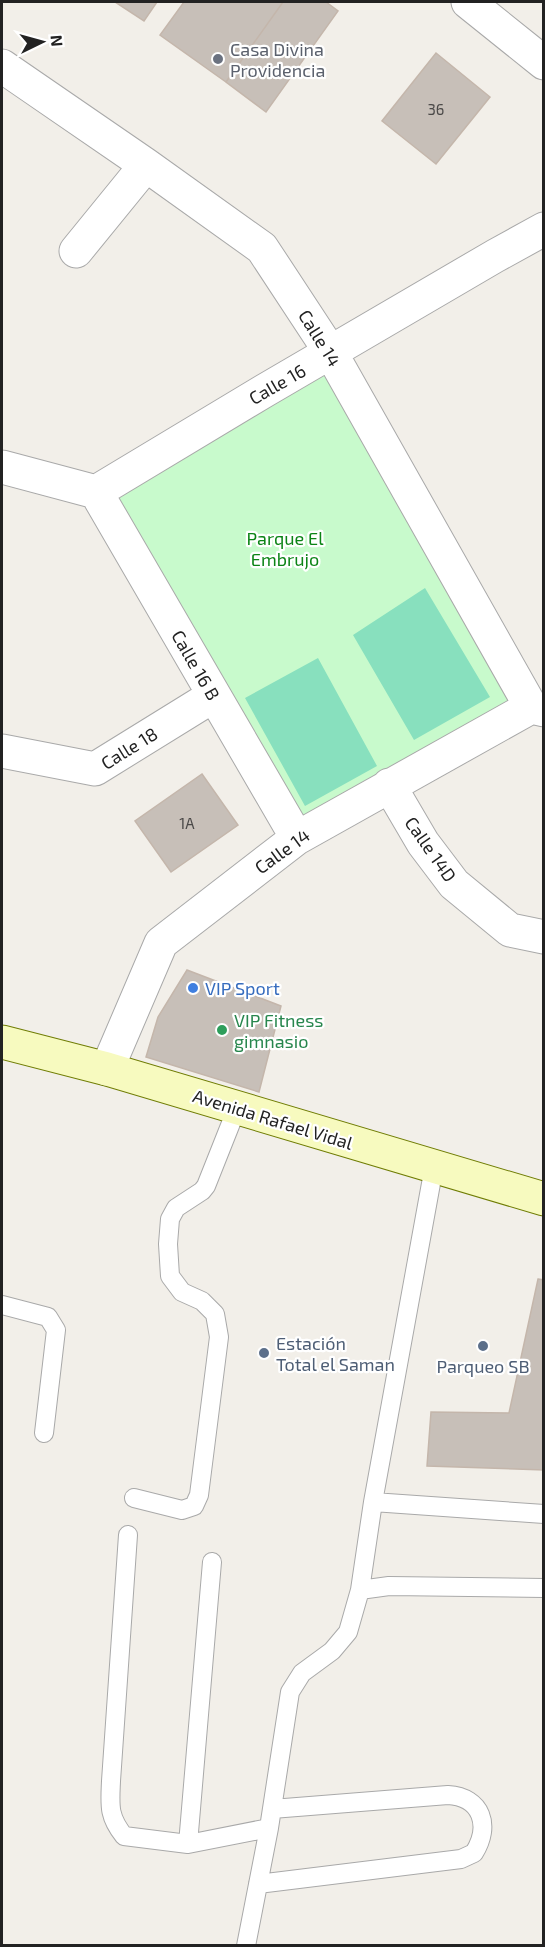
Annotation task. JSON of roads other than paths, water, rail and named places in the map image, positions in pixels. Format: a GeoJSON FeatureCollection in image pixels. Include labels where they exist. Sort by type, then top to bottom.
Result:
{"type":"FeatureCollection","features":[{"type":"Feature","properties":{"kind":"main road","name":"Avenida Rafael Vidal"},"geometry":{"type":"LineString","coordinates":[[2,1042],[107,1069],[543,1199]]}},
{"type":"Feature","properties":{"kind":"street"},"geometry":{"type":"LineString","coordinates":[[468,2],[543,63]]}},
{"type":"Feature","properties":{"kind":"street","name":"Calle 14"},"geometry":{"type":"LineString","coordinates":[[2,66],[262,248],[331,353],[537,708],[389,785],[297,838],[161,943],[107,1069]]}},
{"type":"Feature","properties":{"kind":"street"},"geometry":{"type":"LineString","coordinates":[[76,251],[146,165]]}},
{"type":"Feature","properties":{"kind":"street","name":"Calle 16"},"geometry":{"type":"LineString","coordinates":[[96,492],[543,229]]}},
{"type":"Feature","properties":{"kind":"street"},"geometry":{"type":"LineString","coordinates":[[2,467],[96,492]]}},
{"type":"Feature","properties":{"kind":"street","name":"Calle 16 B"},"geometry":{"type":"LineString","coordinates":[[96,492],[297,838]]}},
{"type":"Feature","properties":{"kind":"street","name":"Calle 18"},"geometry":{"type":"LineString","coordinates":[[2,751],[95,769],[213,696]]}},
{"type":"Feature","properties":{"kind":"street","name":"Calle 14D"},"geometry":{"type":"LineString","coordinates":[[389,785],[423,843],[454,884],[510,930],[543,937]]}},
{"type":"Feature","properties":{"kind":"lane"},"geometry":{"type":"LineString","coordinates":[[134,1498],[182,1510],[194,1506],[199,1495],[219,1337],[215,1314],[202,1301],[182,1292],[170,1276],[168,1244],[170,1219],[176,1208],[206,1186],[237,1108]]}},
{"type":"Feature","properties":{"kind":"lane"},"geometry":{"type":"LineString","coordinates":[[246,1946],[269,1828],[290,1692],[302,1673],[332,1651],[348,1632],[360,1590],[373,1502],[434,1167]]}},
{"type":"Feature","properties":{"kind":"lane"},"geometry":{"type":"LineString","coordinates":[[2,1305],[48,1317],[56,1330],[44,1433]]}},
{"type":"Feature","properties":{"kind":"lane"},"geometry":{"type":"LineString","coordinates":[[373,1502],[543,1514]]}},
{"type":"Feature","properties":{"kind":"lane"},"geometry":{"type":"LineString","coordinates":[[128,1535],[110,1810],[114,1823],[124,1836],[188,1844],[269,1828]]}},
{"type":"Feature","properties":{"kind":"lane"},"geometry":{"type":"LineString","coordinates":[[188,1844],[212,1562]]}},
{"type":"Feature","properties":{"kind":"lane"},"geometry":{"type":"LineString","coordinates":[[360,1590],[389,1586],[543,1588]]}},
{"type":"Feature","properties":{"kind":"lane"},"geometry":{"type":"LineString","coordinates":[[258,1884],[461,1859],[474,1853],[483,1834],[481,1815],[472,1802],[461,1796],[447,1795],[272,1809]]}},
{"type":"Feature","properties":{"kind":"place","name":"Casa Divina Providencia"},"geometry":{"type":"Point","coordinates":[218,59]}},
{"type":"Feature","properties":{"kind":"place","name":"VIP Sport"},"geometry":{"type":"Point","coordinates":[193,988]}},
{"type":"Feature","properties":{"kind":"place","name":"VIP Fitness gimnasio"},"geometry":{"type":"Point","coordinates":[222,1030]}},
{"type":"Feature","properties":{"kind":"place","name":"Parqueo SB"},"geometry":{"type":"Point","coordinates":[483,1346]}},
{"type":"Feature","properties":{"kind":"place","name":"Estación Total el Saman"},"geometry":{"type":"Point","coordinates":[264,1353]}},
{"type":"Feature","properties":{"kind":"park label","name":"Parque El Embrujo"},"geometry":{"type":"Point","coordinates":[285,548]}}]}
